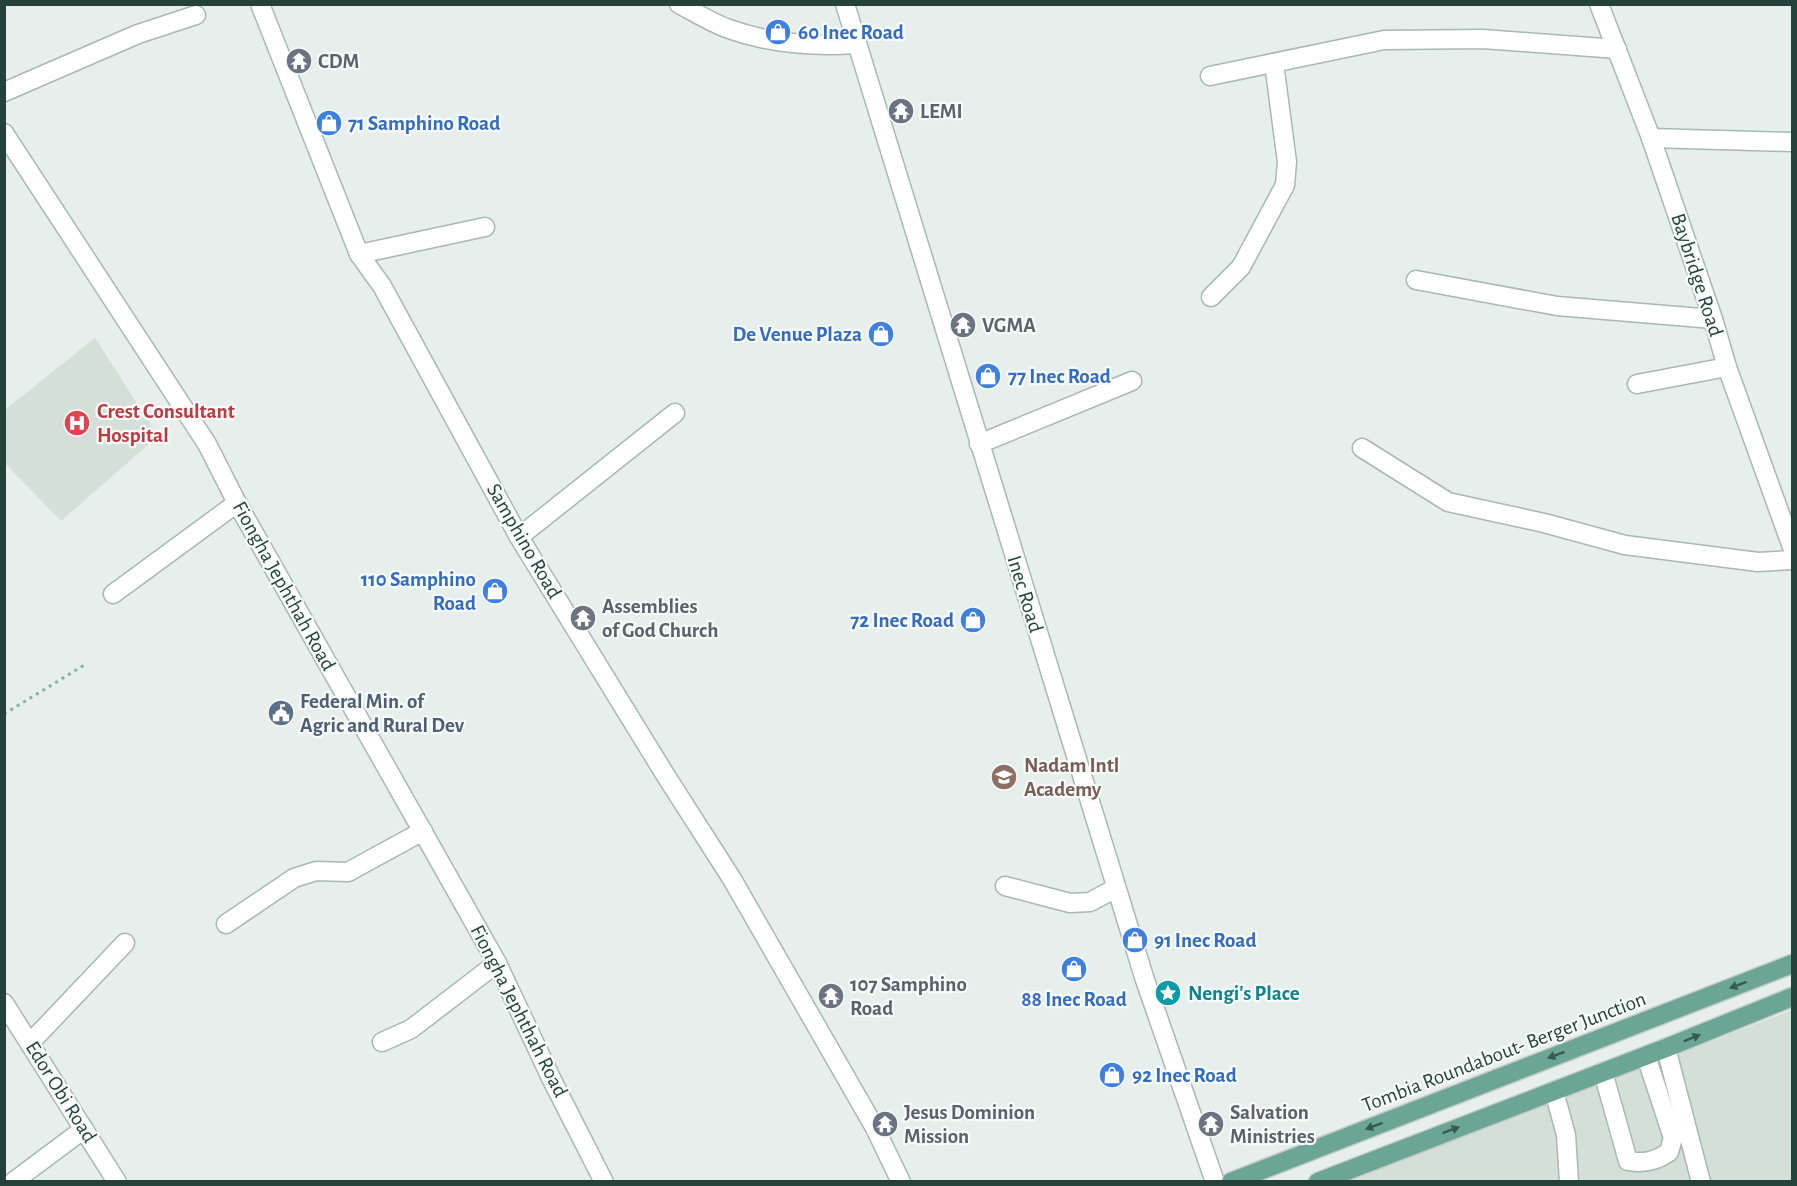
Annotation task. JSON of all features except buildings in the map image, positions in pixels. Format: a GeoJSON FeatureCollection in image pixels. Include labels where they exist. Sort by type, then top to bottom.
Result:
{"type":"FeatureCollection","features":[{"type":"Feature","properties":{"kind":"main road","name":"Tombia Roundabout- Berger Junction"},"geometry":{"type":"LineString","coordinates":[[1231,1182],[1792,964]]}},
{"type":"Feature","properties":{"kind":"main road"},"geometry":{"type":"LineString","coordinates":[[1318,1182],[1792,999]]}},
{"type":"Feature","properties":{"kind":"street","name":"Samphino Road"},"geometry":{"type":"LineString","coordinates":[[260,4],[359,254],[382,286],[519,537],[738,889],[869,1118],[901,1182]]}},
{"type":"Feature","properties":{"kind":"street"},"geometry":{"type":"LineString","coordinates":[[679,4],[729,29],[779,43],[828,46],[857,44]]}},
{"type":"Feature","properties":{"kind":"street","name":"Inec Road"},"geometry":{"type":"LineString","coordinates":[[845,4],[1116,888],[1144,977],[1215,1182]]}},
{"type":"Feature","properties":{"kind":"street","name":"Baybridge Road"},"geometry":{"type":"LineString","coordinates":[[1599,4],[1651,138],[1713,319],[1726,367],[1792,547]]}},
{"type":"Feature","properties":{"kind":"street"},"geometry":{"type":"LineString","coordinates":[[4,92],[138,34],[196,15]]}},
{"type":"Feature","properties":{"kind":"street"},"geometry":{"type":"LineString","coordinates":[[1209,76],[1384,40],[1483,39],[1617,49]]}},
{"type":"Feature","properties":{"kind":"street"},"geometry":{"type":"LineString","coordinates":[[1211,297],[1241,267],[1285,185],[1287,162],[1274,63]]}},
{"type":"Feature","properties":{"kind":"street","name":"Fiongha Jephthah Road"},"geometry":{"type":"LineString","coordinates":[[5,135],[207,444],[237,503],[497,963],[552,1080],[604,1182]]}},
{"type":"Feature","properties":{"kind":"street"},"geometry":{"type":"LineString","coordinates":[[1651,138],[1792,142]]}},
{"type":"Feature","properties":{"kind":"street"},"geometry":{"type":"LineString","coordinates":[[359,254],[485,227]]}},
{"type":"Feature","properties":{"kind":"street"},"geometry":{"type":"LineString","coordinates":[[1416,280],[1557,306],[1713,319]]}},
{"type":"Feature","properties":{"kind":"street"},"geometry":{"type":"LineString","coordinates":[[1637,384],[1726,367]]}},
{"type":"Feature","properties":{"kind":"street"},"geometry":{"type":"LineString","coordinates":[[979,444],[1132,381]]}},
{"type":"Feature","properties":{"kind":"street"},"geometry":{"type":"LineString","coordinates":[[519,537],[675,413]]}},
{"type":"Feature","properties":{"kind":"street"},"geometry":{"type":"LineString","coordinates":[[1362,448],[1448,502],[1544,523],[1625,546],[1758,562],[1792,560]]}},
{"type":"Feature","properties":{"kind":"street"},"geometry":{"type":"LineString","coordinates":[[113,594],[237,503]]}},
{"type":"Feature","properties":{"kind":"street"},"geometry":{"type":"LineString","coordinates":[[226,924],[294,878],[315,871],[348,872],[423,831]]}},
{"type":"Feature","properties":{"kind":"street"},"geometry":{"type":"LineString","coordinates":[[1005,886],[1070,903],[1090,902],[1116,888]]}},
{"type":"Feature","properties":{"kind":"street"},"geometry":{"type":"LineString","coordinates":[[30,1042],[125,943]]}},
{"type":"Feature","properties":{"kind":"street"},"geometry":{"type":"LineString","coordinates":[[382,1042],[411,1029],[497,963]]}},
{"type":"Feature","properties":{"kind":"street","name":"Edor Obi Road"},"geometry":{"type":"LineString","coordinates":[[4,1003],[117,1182]]}},
{"type":"Feature","properties":{"kind":"street"},"geometry":{"type":"LineString","coordinates":[[1666,1048],[1701,1182]]}},
{"type":"Feature","properties":{"kind":"street"},"geometry":{"type":"LineString","coordinates":[[1603,1072],[1628,1161],[1641,1163],[1659,1159],[1669,1152],[1673,1138],[1646,1056]]}},
{"type":"Feature","properties":{"kind":"street"},"geometry":{"type":"LineString","coordinates":[[1554,1091],[1566,1135],[1569,1182]]}},
{"type":"Feature","properties":{"kind":"street"},"geometry":{"type":"LineString","coordinates":[[13,1182],[84,1129]]}},
{"type":"Feature","properties":{"kind":"path"},"geometry":{"type":"LineString","coordinates":[[4,714],[86,664]]}},
{"type":"Feature","properties":{"kind":"shaded area","name":"Crest Consultant Hospital"},"geometry":{"type":"Polygon","coordinates":[[[95,338],[158,436],[61,521],[5,463],[5,410],[95,338]]]}},
{"type":"Feature","properties":{"kind":"shaded area"},"geometry":{"type":"Polygon","coordinates":[[[1792,1010],[1792,1181],[1349,1181],[1792,1010]]]}},
{"type":"Feature","properties":{"kind":"place","name":"60 Inec Road"},"geometry":{"type":"Point","coordinates":[778,32]}},
{"type":"Feature","properties":{"kind":"place","name":"CDM"},"geometry":{"type":"Point","coordinates":[299,61]}},
{"type":"Feature","properties":{"kind":"place","name":"LEMI"},"geometry":{"type":"Point","coordinates":[901,111]}},
{"type":"Feature","properties":{"kind":"place","name":"71 Samphino Road"},"geometry":{"type":"Point","coordinates":[329,123]}},
{"type":"Feature","properties":{"kind":"place","name":"VGMA"},"geometry":{"type":"Point","coordinates":[963,325]}},
{"type":"Feature","properties":{"kind":"place","name":"De Venue Plaza"},"geometry":{"type":"Point","coordinates":[881,334]}},
{"type":"Feature","properties":{"kind":"place","name":"77 Inec Road"},"geometry":{"type":"Point","coordinates":[988,376]}},
{"type":"Feature","properties":{"kind":"place","name":"Crest Consultant Hospital"},"geometry":{"type":"Point","coordinates":[77,423]}},
{"type":"Feature","properties":{"kind":"place","name":"110 Samphino Road"},"geometry":{"type":"Point","coordinates":[495,591]}},
{"type":"Feature","properties":{"kind":"place","name":"Assemblies of God Church"},"geometry":{"type":"Point","coordinates":[583,618]}},
{"type":"Feature","properties":{"kind":"place","name":"72 Inec Road"},"geometry":{"type":"Point","coordinates":[973,620]}},
{"type":"Feature","properties":{"kind":"place","name":"Federal Min. of Agric and Rural Dev"},"geometry":{"type":"Point","coordinates":[281,713]}},
{"type":"Feature","properties":{"kind":"place","name":"Nadam Intl Academy"},"geometry":{"type":"Point","coordinates":[1004,777]}},
{"type":"Feature","properties":{"kind":"place","name":"91 Inec Road"},"geometry":{"type":"Point","coordinates":[1135,940]}},
{"type":"Feature","properties":{"kind":"place","name":"88 Inec Road"},"geometry":{"type":"Point","coordinates":[1074,969]}},
{"type":"Feature","properties":{"kind":"place","name":"Nengi's Place"},"geometry":{"type":"Point","coordinates":[1168,993]}},
{"type":"Feature","properties":{"kind":"place","name":"107 Samphino Road"},"geometry":{"type":"Point","coordinates":[831,996]}},
{"type":"Feature","properties":{"kind":"place","name":"92 Inec Road"},"geometry":{"type":"Point","coordinates":[1112,1075]}},
{"type":"Feature","properties":{"kind":"place","name":"Jesus Dominion Mission"},"geometry":{"type":"Point","coordinates":[885,1124]}},
{"type":"Feature","properties":{"kind":"place","name":"Salvation Ministries"},"geometry":{"type":"Point","coordinates":[1211,1124]}}]}
